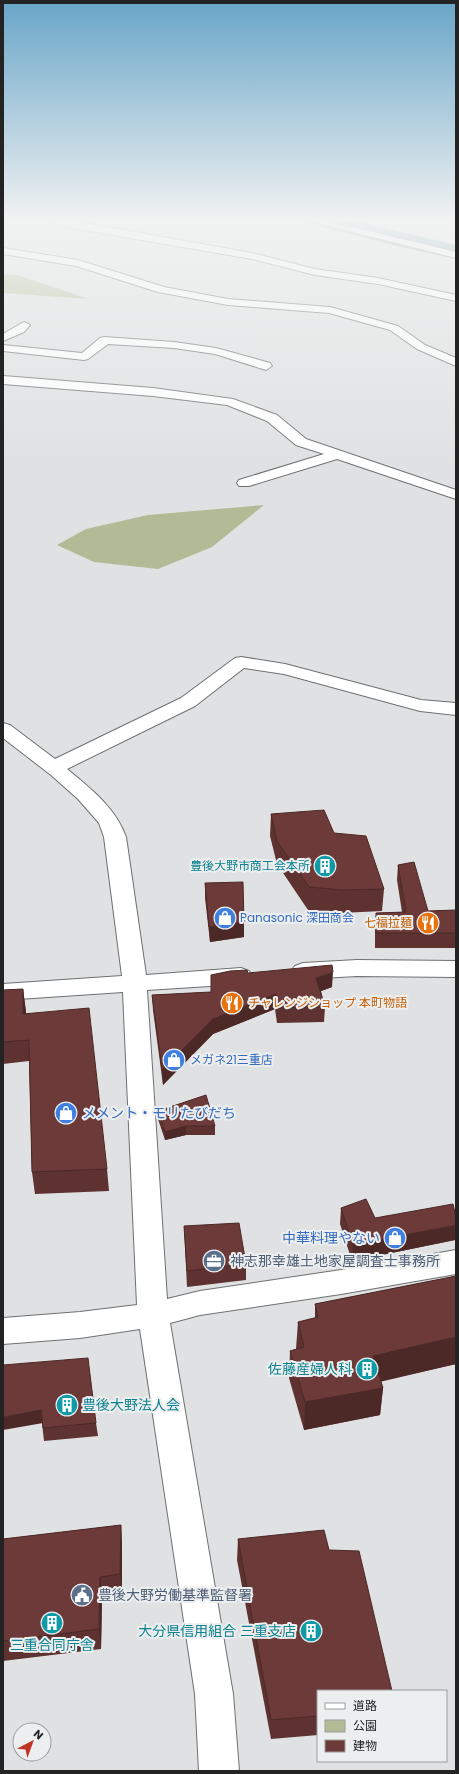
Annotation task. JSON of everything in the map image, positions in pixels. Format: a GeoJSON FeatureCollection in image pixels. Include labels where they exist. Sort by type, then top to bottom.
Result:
{"type":"FeatureCollection","features":[{"type":"Feature","properties":{"kind":"street"},"geometry":{"type":"LineString","coordinates":[[223,301],[330,310],[394,328],[421,347],[456,362]]}},
{"type":"Feature","properties":{"kind":"street"},"geometry":{"type":"LineString","coordinates":[[3,338],[20,330],[24,325]]}},
{"type":"Feature","properties":{"kind":"street"},"geometry":{"type":"LineString","coordinates":[[3,348],[84,356],[104,340],[174,345],[216,351],[266,366]]}},
{"type":"Feature","properties":{"kind":"street"},"geometry":{"type":"LineString","coordinates":[[3,380],[153,392],[229,402],[272,418],[301,442],[456,496]]}},
{"type":"Feature","properties":{"kind":"street"},"geometry":{"type":"LineString","coordinates":[[244,483],[336,455]]}},
{"type":"Feature","properties":{"kind":"street"},"geometry":{"type":"LineString","coordinates":[[432,488],[450,480]]}},
{"type":"Feature","properties":{"kind":"street"},"geometry":{"type":"LineString","coordinates":[[53,768],[188,702],[241,662],[285,669],[420,705],[456,709]]}},
{"type":"Feature","properties":{"kind":"street"},"geometry":{"type":"LineString","coordinates":[[3,729],[53,768],[83,794],[109,821],[115,837],[135,983],[152,1315],[214,1694],[220,1771]]}},
{"type":"Feature","properties":{"kind":"street"},"geometry":{"type":"LineString","coordinates":[[3,992],[357,968],[456,968]]}},
{"type":"Feature","properties":{"kind":"street"},"geometry":{"type":"LineString","coordinates":[[3,1331],[80,1325],[152,1315],[200,1303],[341,1282],[456,1262]]}},
{"type":"Feature","properties":{"kind":"green space"},"geometry":{"type":"Polygon","coordinates":[[[264,505],[212,547],[158,569],[94,562],[57,545],[86,529],[148,515],[264,505]]]}},
{"type":"Feature","properties":{"kind":"building"},"geometry":{"type":"Polygon","coordinates":[[[324,810],[334,833],[366,836],[384,889],[342,890],[309,887],[277,841],[271,814],[324,810]]]}},
{"type":"Feature","properties":{"kind":"building"},"geometry":{"type":"Polygon","coordinates":[[[414,862],[428,911],[456,910],[456,933],[376,933],[376,913],[406,912],[398,865],[414,862]]]}},
{"type":"Feature","properties":{"kind":"building","name":"Panasonic 深田商会"},"geometry":{"type":"Polygon","coordinates":[[[243,882],[244,922],[209,927],[205,883],[243,882]]]}},
{"type":"Feature","properties":{"kind":"building"},"geometry":{"type":"Polygon","coordinates":[[[332,965],[333,972],[316,978],[325,1007],[278,1008],[276,994],[213,1019],[162,1070],[152,995],[211,992],[211,975],[230,971],[247,970],[248,973],[332,965]]]}},
{"type":"Feature","properties":{"kind":"building","name":"メメント・モリたびだち"},"geometry":{"type":"Polygon","coordinates":[[[23,989],[23,1014],[89,1008],[107,1169],[32,1172],[29,1040],[3,1042],[3,990],[23,989]]]}},
{"type":"Feature","properties":{"kind":"building"},"geometry":{"type":"Polygon","coordinates":[[[206,1095],[215,1126],[186,1126],[165,1132],[158,1111],[206,1095]]]}},
{"type":"Feature","properties":{"kind":"building"},"geometry":{"type":"Polygon","coordinates":[[[366,1199],[375,1218],[453,1204],[456,1225],[353,1245],[341,1208],[366,1199]]]}},
{"type":"Feature","properties":{"kind":"building","name":"神志那幸雄土地家屋調査士事務所"},"geometry":{"type":"Polygon","coordinates":[[[239,1223],[246,1264],[187,1271],[184,1226],[239,1223]]]}},
{"type":"Feature","properties":{"kind":"building","name":"佐藤産婦人科"},"geometry":{"type":"Polygon","coordinates":[[[456,1276],[456,1337],[373,1356],[383,1388],[305,1402],[290,1351],[304,1347],[298,1322],[318,1317],[315,1304],[456,1276]]]}},
{"type":"Feature","properties":{"kind":"building"},"geometry":{"type":"Polygon","coordinates":[[[88,1358],[96,1423],[43,1428],[41,1410],[3,1417],[3,1365],[88,1358]]]}},
{"type":"Feature","properties":{"kind":"building","name":"三重合同庁舎"},"geometry":{"type":"Polygon","coordinates":[[[121,1525],[120,1574],[100,1577],[99,1629],[3,1641],[3,1539],[121,1525]]]}},
{"type":"Feature","properties":{"kind":"building","name":"大分県信用組合 三重支店"},"geometry":{"type":"Polygon","coordinates":[[[324,1530],[329,1550],[359,1551],[392,1690],[317,1690],[317,1716],[271,1720],[238,1539],[324,1530]]]}},
{"type":"Feature","properties":{"kind":"place","name":"豊後大野市商工会本所"},"geometry":{"type":"Point","coordinates":[325,866]}},
{"type":"Feature","properties":{"kind":"place","name":"Panasonic 深田商会"},"geometry":{"type":"Point","coordinates":[225,918]}},
{"type":"Feature","properties":{"kind":"place","name":"七福拉麺"},"geometry":{"type":"Point","coordinates":[428,923]}},
{"type":"Feature","properties":{"kind":"place","name":"チャレンジショップ 本町物語"},"geometry":{"type":"Point","coordinates":[232,1003]}},
{"type":"Feature","properties":{"kind":"place","name":"メガネ21三重店"},"geometry":{"type":"Point","coordinates":[174,1060]}},
{"type":"Feature","properties":{"kind":"place","name":"メメント・モリたびだち"},"geometry":{"type":"Point","coordinates":[66,1113]}},
{"type":"Feature","properties":{"kind":"place","name":"中華料理やない"},"geometry":{"type":"Point","coordinates":[395,1238]}},
{"type":"Feature","properties":{"kind":"place","name":"神志那幸雄土地家屋調査士事務所"},"geometry":{"type":"Point","coordinates":[214,1261]}},
{"type":"Feature","properties":{"kind":"place","name":"佐藤産婦人科"},"geometry":{"type":"Point","coordinates":[367,1369]}},
{"type":"Feature","properties":{"kind":"place","name":"豊後大野法人会"},"geometry":{"type":"Point","coordinates":[67,1405]}},
{"type":"Feature","properties":{"kind":"place","name":"豊後大野労働基準監督署"},"geometry":{"type":"Point","coordinates":[82,1595]}},
{"type":"Feature","properties":{"kind":"place","name":"三重合同庁舎"},"geometry":{"type":"Point","coordinates":[52,1623]}},
{"type":"Feature","properties":{"kind":"place","name":"大分県信用組合 三重支店"},"geometry":{"type":"Point","coordinates":[311,1631]}}]}
